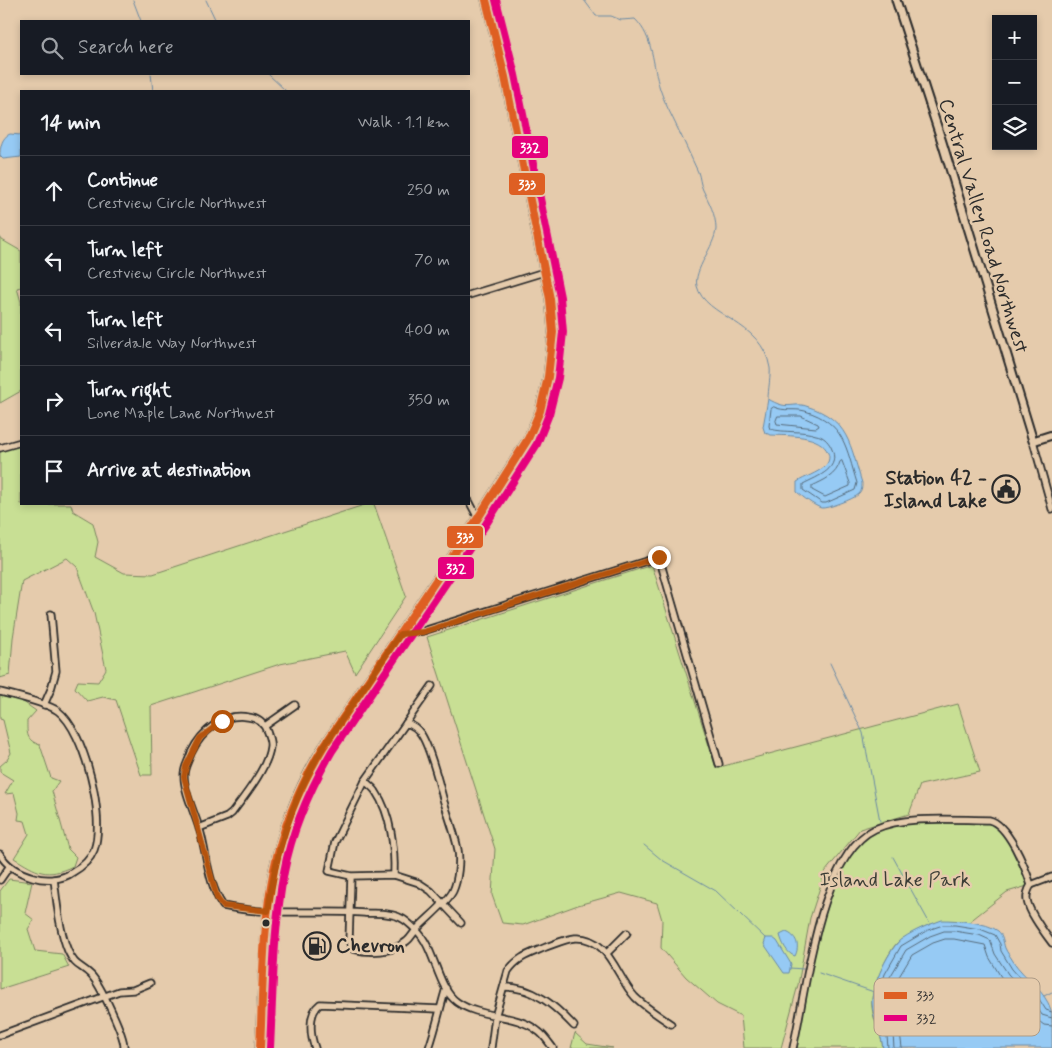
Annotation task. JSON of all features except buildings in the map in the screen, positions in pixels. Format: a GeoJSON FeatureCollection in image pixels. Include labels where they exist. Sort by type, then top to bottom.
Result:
{"type":"FeatureCollection","features":[{"type":"Feature","properties":{"kind":"main road"},"geometry":{"type":"LineString","coordinates":[[260,1048],[268,911],[275,867],[284,833],[313,765],[478,518],[528,439],[544,394],[551,360],[553,332],[551,310],[500,50],[486,0]]}},
{"type":"Feature","properties":{"kind":"main road","name":"Central Valley Road Northwest"},"geometry":{"type":"LineString","coordinates":[[896,0],[945,151],[1033,442]]}},
{"type":"Feature","properties":{"kind":"main road"},"geometry":{"type":"LineString","coordinates":[[1033,442],[1052,435]]}},
{"type":"Feature","properties":{"kind":"street"},"geometry":{"type":"LineString","coordinates":[[470,295],[544,272]]}},
{"type":"Feature","properties":{"kind":"street"},"geometry":{"type":"LineString","coordinates":[[0,448],[20,442]]}},
{"type":"Feature","properties":{"kind":"street"},"geometry":{"type":"LineString","coordinates":[[1033,442],[1052,509]]}},
{"type":"Feature","properties":{"kind":"street"},"geometry":{"type":"LineString","coordinates":[[470,503],[478,518]]}},
{"type":"Feature","properties":{"kind":"street"},"geometry":{"type":"LineString","coordinates":[[400,634],[423,632],[659,557],[719,764]]}},
{"type":"Feature","properties":{"kind":"street"},"geometry":{"type":"LineString","coordinates":[[44,705],[56,671],[51,614]]}},
{"type":"Feature","properties":{"kind":"street"},"geometry":{"type":"LineString","coordinates":[[432,686],[365,781],[335,842],[330,871],[351,876],[394,876],[419,883],[431,891],[461,923]]}},
{"type":"Feature","properties":{"kind":"street"},"geometry":{"type":"LineString","coordinates":[[0,692],[57,709],[64,717],[80,746],[92,783],[97,819],[96,843],[89,858],[72,874],[54,879],[31,877],[9,868],[0,854]]}},
{"type":"Feature","properties":{"kind":"street"},"geometry":{"type":"LineString","coordinates":[[265,726],[295,705]]}},
{"type":"Feature","properties":{"kind":"street"},"geometry":{"type":"LineString","coordinates":[[199,828],[232,813],[257,776],[270,749],[269,737],[265,726],[254,718],[232,716],[208,730],[200,738],[186,766],[184,777],[213,885],[217,898],[223,906],[268,911],[390,914],[402,918],[426,942],[446,988],[454,1000],[470,1010],[512,1020],[532,1028],[538,1031],[553,1048]]}},
{"type":"Feature","properties":{"kind":"street"},"geometry":{"type":"LineString","coordinates":[[351,876],[349,941],[353,949],[361,951],[391,950],[409,940],[452,892],[457,873],[459,851],[422,735],[414,726],[406,723]]}},
{"type":"Feature","properties":{"kind":"street"},"geometry":{"type":"LineString","coordinates":[[365,781],[376,792],[386,815],[395,853],[394,876]]}},
{"type":"Feature","properties":{"kind":"street"},"geometry":{"type":"LineString","coordinates":[[793,1048],[819,922],[826,897],[833,879],[852,846],[860,838],[876,828],[916,820],[994,821],[1006,834],[1020,859],[1031,885]]}},
{"type":"Feature","properties":{"kind":"street"},"geometry":{"type":"LineString","coordinates":[[0,880],[9,868]]}},
{"type":"Feature","properties":{"kind":"street"},"geometry":{"type":"LineString","coordinates":[[1052,877],[1031,885],[1027,892],[1027,901],[1052,943]]}},
{"type":"Feature","properties":{"kind":"street"},"geometry":{"type":"LineString","coordinates":[[54,879],[63,935],[68,950],[76,965],[91,976],[104,998],[121,1033],[124,1048]]}},
{"type":"Feature","properties":{"kind":"street"},"geometry":{"type":"LineString","coordinates":[[607,953],[627,933]]}},
{"type":"Feature","properties":{"kind":"street"},"geometry":{"type":"LineString","coordinates":[[491,1048],[495,1016],[508,971],[521,957],[559,942],[576,938],[600,946],[607,953],[622,980],[634,996],[671,1024]]}},
{"type":"Feature","properties":{"kind":"street"},"geometry":{"type":"LineString","coordinates":[[0,1034],[150,983]]}},
{"type":"Feature","properties":{"kind":"street"},"geometry":{"type":"LineString","coordinates":[[504,986],[526,989],[537,994],[555,1006],[574,1026]]}},
{"type":"Feature","properties":{"kind":"street"},"geometry":{"type":"LineString","coordinates":[[429,1048],[446,988]]}},
{"type":"Feature","properties":{"kind":"street"},"geometry":{"type":"LineString","coordinates":[[315,1048],[312,1040],[312,1017],[314,1008],[320,1004],[439,1009]]}},
{"type":"Feature","properties":{"kind":"green space"},"geometry":{"type":"Polygon","coordinates":[[[0,237],[20,250],[20,287],[17,288],[20,298],[20,392],[0,403],[0,237]]]}},
{"type":"Feature","properties":{"kind":"green space"},"geometry":{"type":"Polygon","coordinates":[[[20,442],[20,505],[71,505],[73,511],[93,523],[98,542],[95,557],[124,573],[153,574],[364,505],[374,505],[406,596],[355,673],[345,651],[280,664],[151,706],[152,775],[141,775],[116,700],[103,697],[87,701],[75,688],[78,681],[98,682],[106,669],[94,613],[77,567],[67,558],[22,581],[13,638],[10,675],[0,678],[0,449],[20,442]]]}},
{"type":"Feature","properties":{"kind":"green space"},"geometry":{"type":"Polygon","coordinates":[[[652,565],[716,768],[958,704],[980,772],[920,785],[909,814],[860,829],[825,872],[810,918],[798,985],[781,1048],[744,1048],[741,1016],[717,1004],[686,977],[661,948],[662,920],[657,903],[621,893],[578,905],[523,925],[502,923],[492,895],[495,849],[427,637],[652,565]]]}},
{"type":"Feature","properties":{"kind":"green space"},"geometry":{"type":"Polygon","coordinates":[[[0,696],[22,701],[36,711],[27,721],[27,733],[32,741],[40,745],[51,778],[59,781],[52,791],[68,849],[76,857],[73,866],[64,870],[49,873],[42,872],[14,858],[29,834],[25,821],[18,820],[19,813],[14,793],[5,794],[13,780],[0,772],[0,766],[11,753],[3,720],[0,719],[0,696]]]}},
{"type":"Feature","properties":{"kind":"green space","name":"Island Lake Park"},"geometry":{"type":"Polygon","coordinates":[[[989,820],[1006,834],[1031,885],[1007,892],[969,922],[945,921],[931,924],[901,940],[893,947],[878,978],[874,978],[872,1005],[874,1036],[880,1036],[883,1048],[793,1048],[819,922],[852,846],[876,828],[916,821],[989,820]]]}},
{"type":"Feature","properties":{"kind":"green space"},"geometry":{"type":"Polygon","coordinates":[[[9,879],[32,882],[25,913],[34,920],[28,929],[35,951],[62,954],[69,967],[0,989],[0,891],[9,879]]]}},
{"type":"Feature","properties":{"kind":"green space"},"geometry":{"type":"Polygon","coordinates":[[[575,1033],[587,1044],[613,1048],[571,1048],[575,1033]]]}},
{"type":"Feature","properties":{"kind":"water"},"geometry":{"type":"Polygon","coordinates":[[[7,135],[20,135],[20,157],[3,159],[0,156],[3,140],[7,135]]]}},
{"type":"Feature","properties":{"kind":"water"},"geometry":{"type":"Polygon","coordinates":[[[768,399],[782,405],[800,405],[820,411],[839,426],[846,435],[862,483],[859,494],[840,503],[821,508],[797,492],[797,482],[824,467],[828,462],[829,455],[819,442],[811,439],[765,433],[763,427],[768,399]]]}},
{"type":"Feature","properties":{"kind":"water"},"geometry":{"type":"Polygon","coordinates":[[[942,920],[987,925],[1000,933],[1006,950],[1028,978],[878,978],[887,958],[898,942],[922,928],[942,920]]]}},
{"type":"Feature","properties":{"kind":"water"},"geometry":{"type":"Polygon","coordinates":[[[786,932],[795,939],[797,949],[795,956],[787,951],[782,941],[780,935],[786,932]]]}},
{"type":"Feature","properties":{"kind":"water"},"geometry":{"type":"Polygon","coordinates":[[[766,938],[773,938],[777,941],[791,964],[789,973],[784,973],[764,944],[766,938]]]}},
{"type":"Feature","properties":{"kind":"water"},"geometry":{"type":"Polygon","coordinates":[[[1040,991],[1051,1010],[1052,1048],[883,1048],[881,1036],[1040,1036],[1040,991]]]}},
{"type":"Feature","properties":{"kind":"water"},"geometry":{"type":"Polygon","coordinates":[[[874,992],[874,1015],[872,1003],[874,992]]]}},
{"type":"Feature","properties":{"kind":"waterway"},"geometry":{"type":"LineString","coordinates":[[133,0],[141,20]]}},
{"type":"Feature","properties":{"kind":"waterway"},"geometry":{"type":"LineString","coordinates":[[206,0],[216,20]]}},
{"type":"Feature","properties":{"kind":"waterway"},"geometry":{"type":"LineString","coordinates":[[584,0],[596,16],[611,16],[621,20],[635,19],[646,34],[662,94],[698,172],[702,188],[715,219],[715,236],[698,273],[697,286],[702,297],[711,306],[745,329],[756,339],[765,352],[770,368],[768,399]]}},
{"type":"Feature","properties":{"kind":"waterway"},"geometry":{"type":"LineString","coordinates":[[151,75],[153,90]]}},
{"type":"Feature","properties":{"kind":"waterway"},"geometry":{"type":"LineString","coordinates":[[269,75],[285,90]]}},
{"type":"Feature","properties":{"kind":"waterway"},"geometry":{"type":"LineString","coordinates":[[830,663],[863,733],[880,821]]}},
{"type":"Feature","properties":{"kind":"waterway"},"geometry":{"type":"LineString","coordinates":[[644,845],[662,860],[716,891],[765,938]]}},
{"type":"Feature","properties":{"kind":"waterway"},"geometry":{"type":"LineString","coordinates":[[893,857],[930,924]]}},
{"type":"Feature","properties":{"kind":"waterway"},"geometry":{"type":"LineString","coordinates":[[790,968],[803,969]]}},
{"type":"Feature","properties":{"kind":"waterway"},"geometry":{"type":"LineString","coordinates":[[819,973],[874,992]]}},
{"type":"Feature","properties":{"kind":"waterway"},"geometry":{"type":"LineString","coordinates":[[1044,996],[1052,992]]}},
{"type":"Feature","properties":{"kind":"transit line","name":"333"},"geometry":{"type":"LineString","coordinates":[[260,1048],[264,959],[270,891],[282,837],[294,806],[324,746],[478,518],[528,439],[540,411],[548,377],[553,332],[550,299],[505,77],[486,0]]}},
{"type":"Feature","properties":{"kind":"transit line","name":"332"},"geometry":{"type":"LineString","coordinates":[[270,1048],[274,960],[280,894],[287,856],[303,810],[316,780],[332,751],[486,524],[537,444],[549,414],[558,378],[563,332],[560,297],[515,75],[496,0]]}},
{"type":"Feature","properties":{"kind":"place","name":"Station 42 - Island Lake"},"geometry":{"type":"Point","coordinates":[1006,489]}},
{"type":"Feature","properties":{"kind":"place","name":"Chevron"},"geometry":{"type":"Point","coordinates":[317,946]}},
{"type":"Feature","properties":{"kind":"route"},"geometry":{"type":"LineString","coordinates":[[222,721],[200,738],[186,766],[184,777],[217,898],[223,906],[268,911],[278,852],[286,826],[313,765],[400,634],[423,632],[659,557]]}}]}
